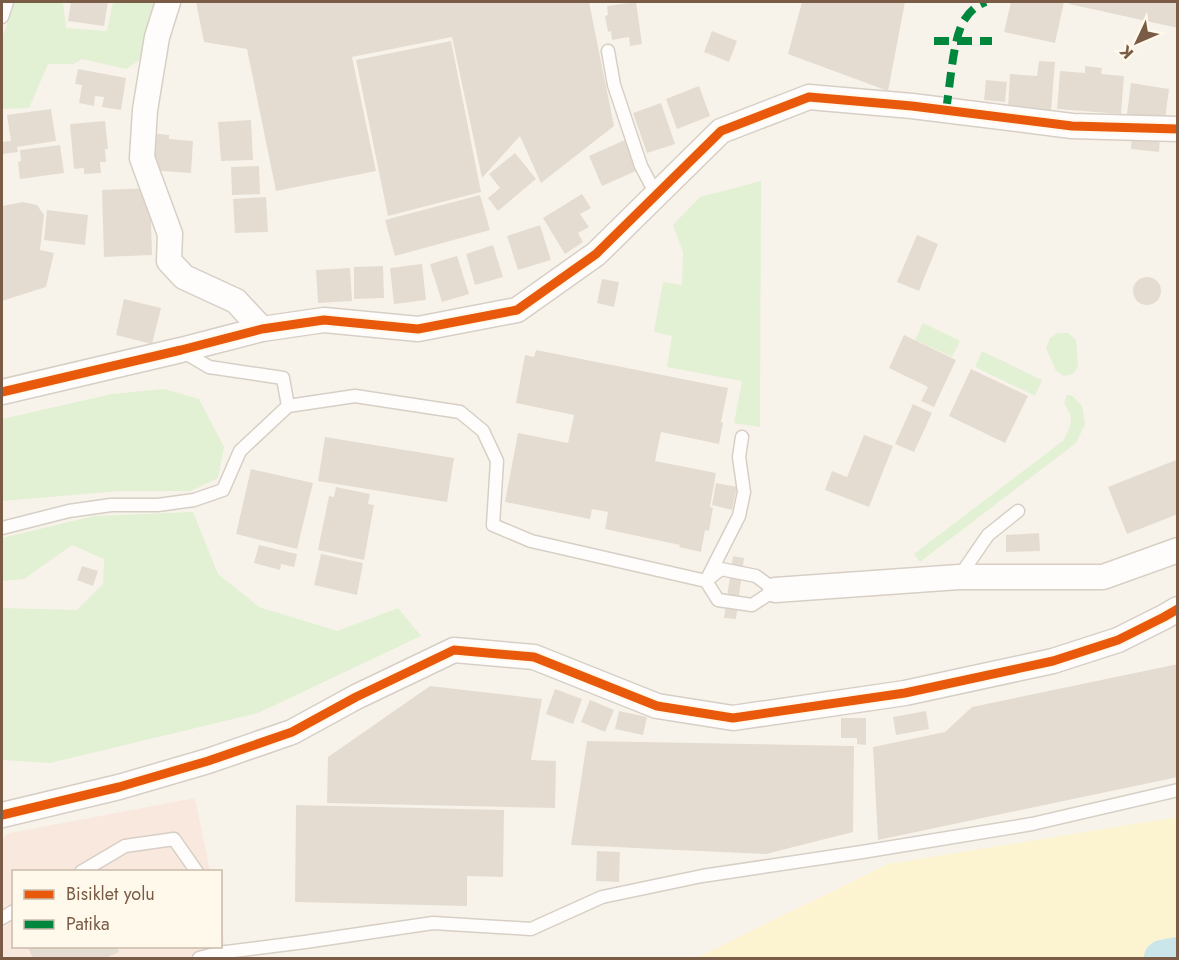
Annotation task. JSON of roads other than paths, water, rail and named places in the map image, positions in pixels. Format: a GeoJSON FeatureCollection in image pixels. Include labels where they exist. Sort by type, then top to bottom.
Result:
{"type":"FeatureCollection","features":[{"type":"Feature","properties":{"kind":"street"},"geometry":{"type":"LineString","coordinates":[[168,2],[157,37],[145,110],[142,158],[170,234],[169,261],[184,278],[236,301],[262,329]]}},
{"type":"Feature","properties":{"kind":"street"},"geometry":{"type":"LineString","coordinates":[[2,392],[262,329],[324,320],[418,329],[517,310],[596,254],[721,131],[809,97],[912,106],[1072,126],[1178,129]]}},
{"type":"Feature","properties":{"kind":"street"},"geometry":{"type":"LineString","coordinates":[[775,590],[959,577],[1103,577],[1178,550]]}},
{"type":"Feature","properties":{"kind":"street"},"geometry":{"type":"LineString","coordinates":[[2,815],[119,787],[208,761],[292,732],[356,697],[454,650],[534,657],[657,706],[733,718],[905,693],[1053,661],[1118,640],[1178,609]]}},
{"type":"Feature","properties":{"kind":"lane"},"geometry":{"type":"LineString","coordinates":[[2,17],[7,2]]}},
{"type":"Feature","properties":{"kind":"lane"},"geometry":{"type":"LineString","coordinates":[[608,51],[614,86],[641,166],[657,196]]}},
{"type":"Feature","properties":{"kind":"lane"},"geometry":{"type":"LineString","coordinates":[[181,350],[208,367],[283,378],[288,406]]}},
{"type":"Feature","properties":{"kind":"lane"},"geometry":{"type":"LineString","coordinates":[[2,528],[69,511],[111,505],[167,504],[194,500],[223,490],[240,451],[288,406],[355,396],[460,412],[483,431],[497,461],[493,525],[531,541],[706,580],[721,570],[756,576],[775,590],[752,605],[718,600],[706,580]]}},
{"type":"Feature","properties":{"kind":"lane"},"geometry":{"type":"LineString","coordinates":[[706,580],[739,516],[744,492],[739,457],[742,437]]}},
{"type":"Feature","properties":{"kind":"lane"},"geometry":{"type":"LineString","coordinates":[[959,577],[988,535],[1018,511]]}},
{"type":"Feature","properties":{"kind":"lane"},"geometry":{"type":"LineString","coordinates":[[199,958],[218,950],[305,942],[433,923],[531,929],[602,897],[702,876],[1032,824],[1178,790]]}},
{"type":"Feature","properties":{"kind":"lane"},"geometry":{"type":"LineString","coordinates":[[84,870],[125,846],[174,839],[196,870]]}},
{"type":"Feature","properties":{"kind":"waterway"},"geometry":{"type":"LineString","coordinates":[[1162,958],[1178,955]]}}]}
